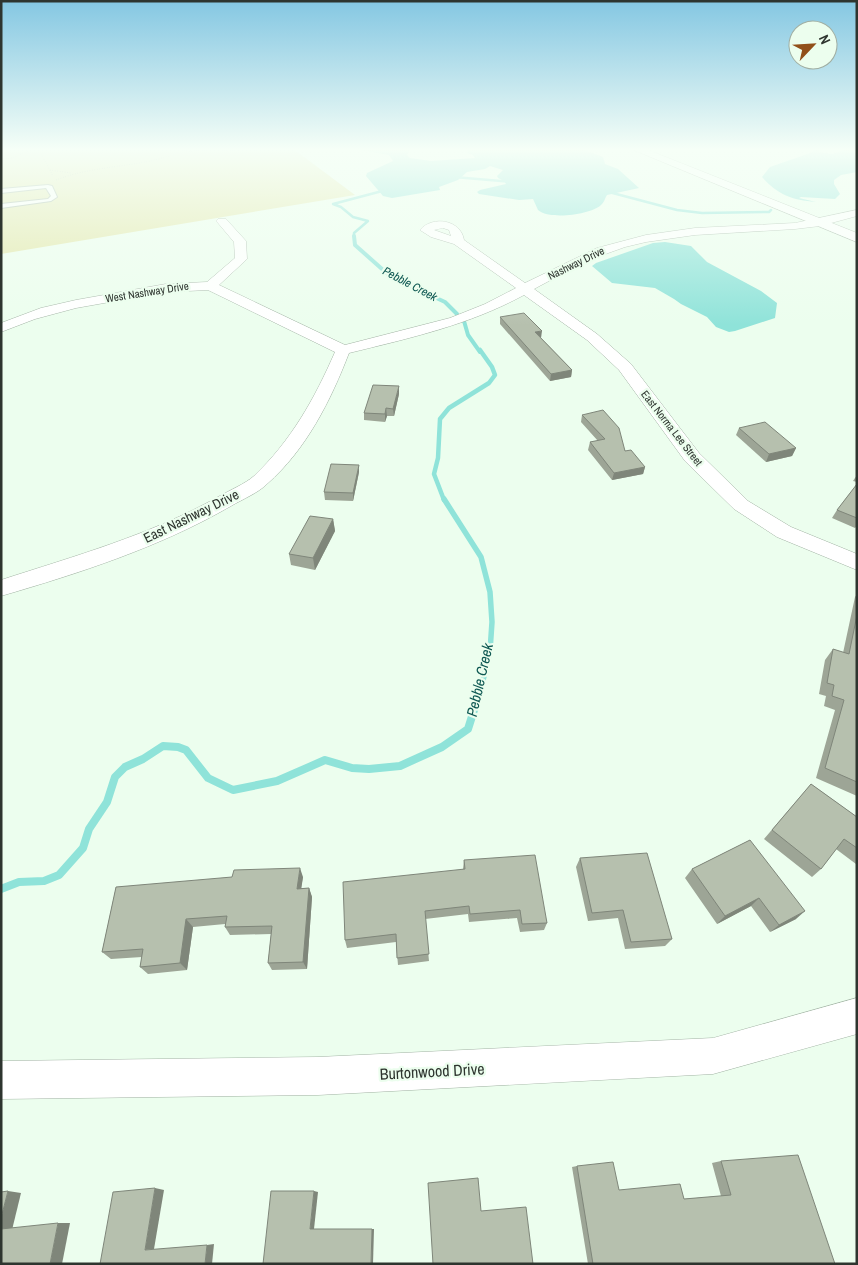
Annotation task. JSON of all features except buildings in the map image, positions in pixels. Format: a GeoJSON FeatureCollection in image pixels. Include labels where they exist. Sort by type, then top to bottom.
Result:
{"type":"FeatureCollection","features":[{"type":"Feature","properties":{"kind":"main road"},"geometry":{"type":"LineString","coordinates":[[781,207],[857,238]]}},
{"type":"Feature","properties":{"kind":"street"},"geometry":{"type":"LineString","coordinates":[[823,224],[857,213]]}},
{"type":"Feature","properties":{"kind":"street"},"geometry":{"type":"LineString","coordinates":[[210,286],[230,271],[241,258],[240,241],[222,221]]}},
{"type":"Feature","properties":{"kind":"street"},"geometry":{"type":"LineString","coordinates":[[823,224],[857,222]]}},
{"type":"Feature","properties":{"kind":"street","name":"Nashway Drive"},"geometry":{"type":"LineString","coordinates":[[343,350],[415,332],[471,315],[593,252],[623,243],[680,232],[823,224]]}},
{"type":"Feature","properties":{"kind":"street","name":"East Norma Lee Street"},"geometry":{"type":"LineString","coordinates":[[458,241],[592,337],[625,368],[692,457],[741,505],[784,532],[857,563]]}},
{"type":"Feature","properties":{"kind":"street","name":"West Nashway Drive"},"geometry":{"type":"LineString","coordinates":[[1,328],[38,313],[168,288],[194,285],[210,286],[343,350]]}},
{"type":"Feature","properties":{"kind":"street","name":"East Nashway Drive"},"geometry":{"type":"LineString","coordinates":[[1,588],[125,548],[204,513],[260,481],[300,435],[332,377],[343,350]]}},
{"type":"Feature","properties":{"kind":"street","name":"Burtonwood Drive"},"geometry":{"type":"LineString","coordinates":[[1,1080],[318,1076],[713,1056],[857,1016]]}},
{"type":"Feature","properties":{"kind":"green space"},"geometry":{"type":"Polygon","coordinates":[[[1,207],[283,207],[1,254],[1,207]]]}},
{"type":"Feature","properties":{"kind":"water"},"geometry":{"type":"Polygon","coordinates":[[[537,207],[597,207],[579,214],[570,215],[551,215],[538,210],[537,207]]]}},
{"type":"Feature","properties":{"kind":"water"},"geometry":{"type":"Polygon","coordinates":[[[665,242],[691,246],[707,262],[761,291],[777,303],[775,318],[729,332],[716,327],[707,317],[655,288],[612,283],[592,266],[653,243],[665,242]]]}},
{"type":"Feature","properties":{"kind":"waterway","name":"Pebble Creek"},"geometry":{"type":"LineString","coordinates":[[341,207],[353,217],[368,221],[354,233],[354,236]]}},
{"type":"Feature","properties":{"kind":"waterway","name":"Pebble Creek"},"geometry":{"type":"LineString","coordinates":[[666,207],[702,213],[769,212],[771,210]]}},
{"type":"Feature","properties":{"kind":"waterway","name":"Pebble Creek"},"geometry":{"type":"LineString","coordinates":[[354,236],[355,245],[391,277],[445,302],[457,314]]}},
{"type":"Feature","properties":{"kind":"waterway","name":"Pebble Creek"},"geometry":{"type":"LineString","coordinates":[[464,321],[468,335],[480,352]]}},
{"type":"Feature","properties":{"kind":"waterway","name":"Pebble Creek"},"geometry":{"type":"LineString","coordinates":[[444,500],[434,474],[438,458],[440,419],[449,408],[489,383],[495,375],[492,367],[480,350]]}},
{"type":"Feature","properties":{"kind":"waterway","name":"Pebble Creek"},"geometry":{"type":"LineString","coordinates":[[444,499],[481,557],[490,592],[492,622],[490,651],[480,693]]}},
{"type":"Feature","properties":{"kind":"waterway","name":"Pebble Creek"},"geometry":{"type":"LineString","coordinates":[[1,889],[19,882],[44,881],[59,875],[83,848],[89,829],[107,802],[115,777],[125,767],[143,759],[163,746],[178,747],[186,750],[208,778],[233,790],[277,781],[325,760],[352,768],[369,769],[400,766],[442,747],[468,729],[480,691]]}}]}
